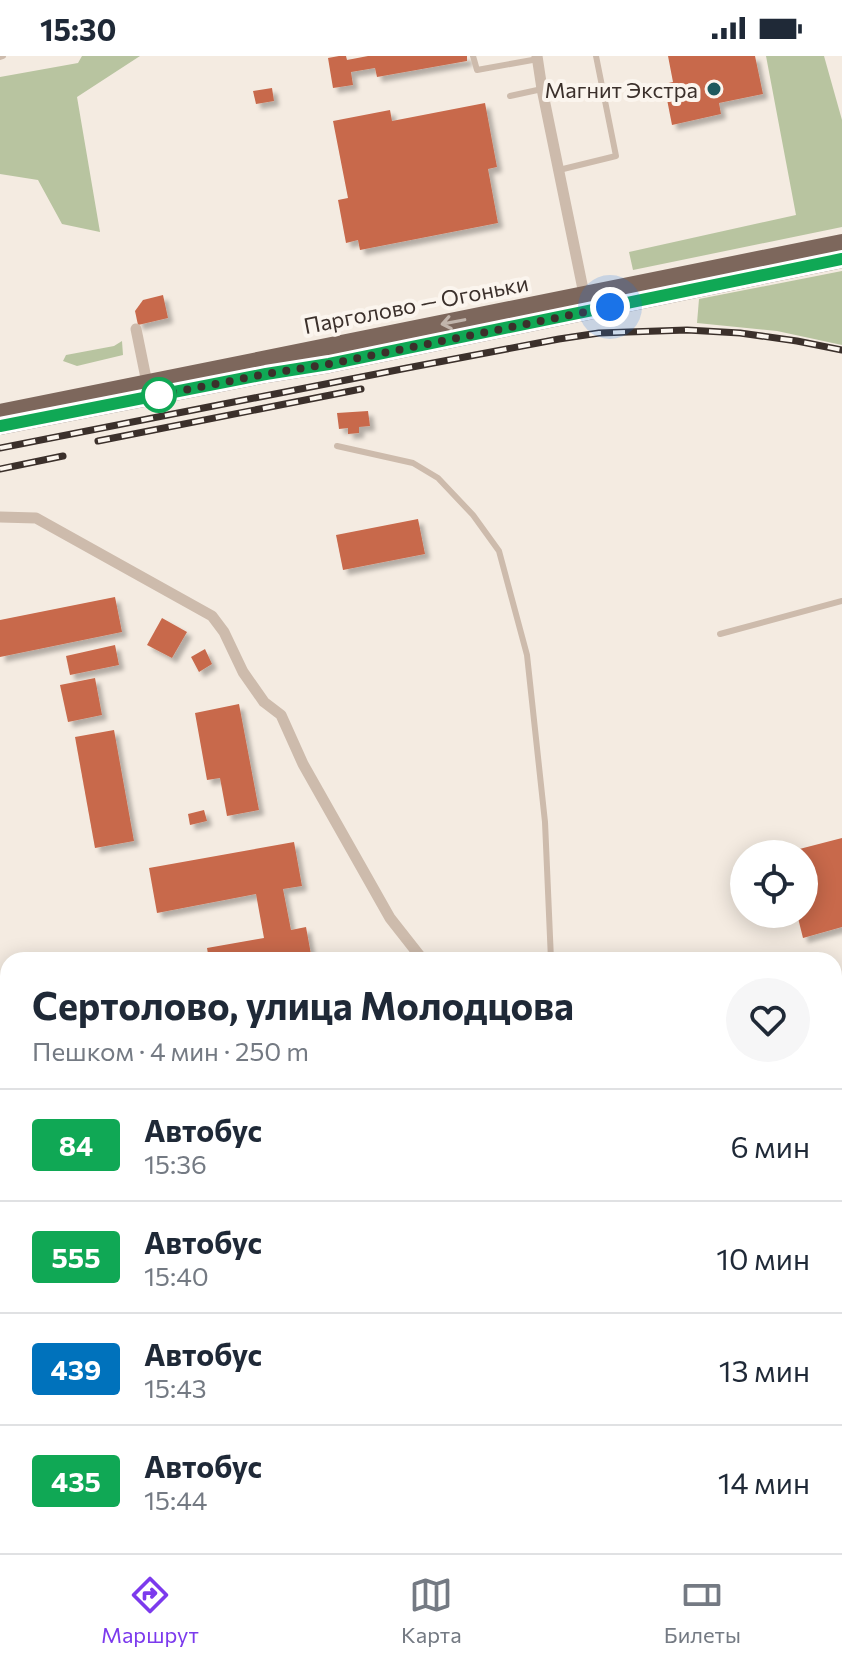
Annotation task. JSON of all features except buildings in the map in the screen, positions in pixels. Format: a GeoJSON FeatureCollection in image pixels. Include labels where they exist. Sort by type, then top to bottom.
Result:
{"type":"FeatureCollection","features":[{"type":"Feature","properties":{"kind":"main road","name":"Парголово — Огоньки"},"geometry":{"type":"LineString","coordinates":[[0,426],[329,364],[842,243]]}},
{"type":"Feature","properties":{"kind":"main road","name":"Парголово — Огоньки"},"geometry":{"type":"LineString","coordinates":[[0,413],[147,383],[842,259]]}},
{"type":"Feature","properties":{"kind":"street"},"geometry":{"type":"LineString","coordinates":[[538,58],[586,304]]}},
{"type":"Feature","properties":{"kind":"street"},"geometry":{"type":"LineString","coordinates":[[136,329],[147,383]]}},
{"type":"Feature","properties":{"kind":"street"},"geometry":{"type":"LineString","coordinates":[[0,517],[36,518],[212,616],[224,632],[243,672],[264,702],[281,715],[303,764],[390,918],[417,952]]}},
{"type":"Feature","properties":{"kind":"lane"},"geometry":{"type":"LineString","coordinates":[[473,56],[477,70],[538,58]]}},
{"type":"Feature","properties":{"kind":"lane"},"geometry":{"type":"LineString","coordinates":[[559,170],[616,156],[596,56]]}},
{"type":"Feature","properties":{"kind":"lane"},"geometry":{"type":"LineString","coordinates":[[510,96],[542,89]]}},
{"type":"Feature","properties":{"kind":"lane"},"geometry":{"type":"LineString","coordinates":[[337,446],[413,463],[438,478],[473,515],[499,551],[527,655],[545,822],[551,952]]}},
{"type":"Feature","properties":{"kind":"lane"},"geometry":{"type":"LineString","coordinates":[[720,634],[842,601]]}},
{"type":"Feature","properties":{"kind":"green space"},"geometry":{"type":"Polygon","coordinates":[[[82,56],[140,56],[77,97],[100,232],[62,224],[38,180],[0,174],[0,77],[78,63],[82,56]]]}},
{"type":"Feature","properties":{"kind":"green space"},"geometry":{"type":"Polygon","coordinates":[[[766,56],[824,56],[842,120],[842,227],[633,270],[629,252],[796,215],[766,56]]]}},
{"type":"Feature","properties":{"kind":"green space"},"geometry":{"type":"Polygon","coordinates":[[[842,271],[842,345],[777,331],[697,323],[699,299],[842,271]]]}},
{"type":"Feature","properties":{"kind":"green space"},"geometry":{"type":"Polygon","coordinates":[[[122,341],[123,355],[77,366],[63,361],[66,355],[114,346],[122,341]]]}},
{"type":"Feature","properties":{"kind":"railway"},"geometry":{"type":"LineString","coordinates":[[0,448],[599,333],[687,330],[740,333],[842,350]]}},
{"type":"Feature","properties":{"kind":"railway"},"geometry":{"type":"LineString","coordinates":[[98,441],[361,389]]}},
{"type":"Feature","properties":{"kind":"railway"},"geometry":{"type":"LineString","coordinates":[[0,469],[63,456]]}},
{"type":"Feature","properties":{"kind":"bus line","name":"84"},"geometry":{"type":"LineString","coordinates":[[0,426],[329,364],[842,259]]}},
{"type":"Feature","properties":{"kind":"place","name":"Магнит Экстра"},"geometry":{"type":"Point","coordinates":[714,89]}},
{"type":"Feature","properties":{"kind":"route"},"geometry":{"type":"LineString","coordinates":[[159,395],[610,307]]}}]}
